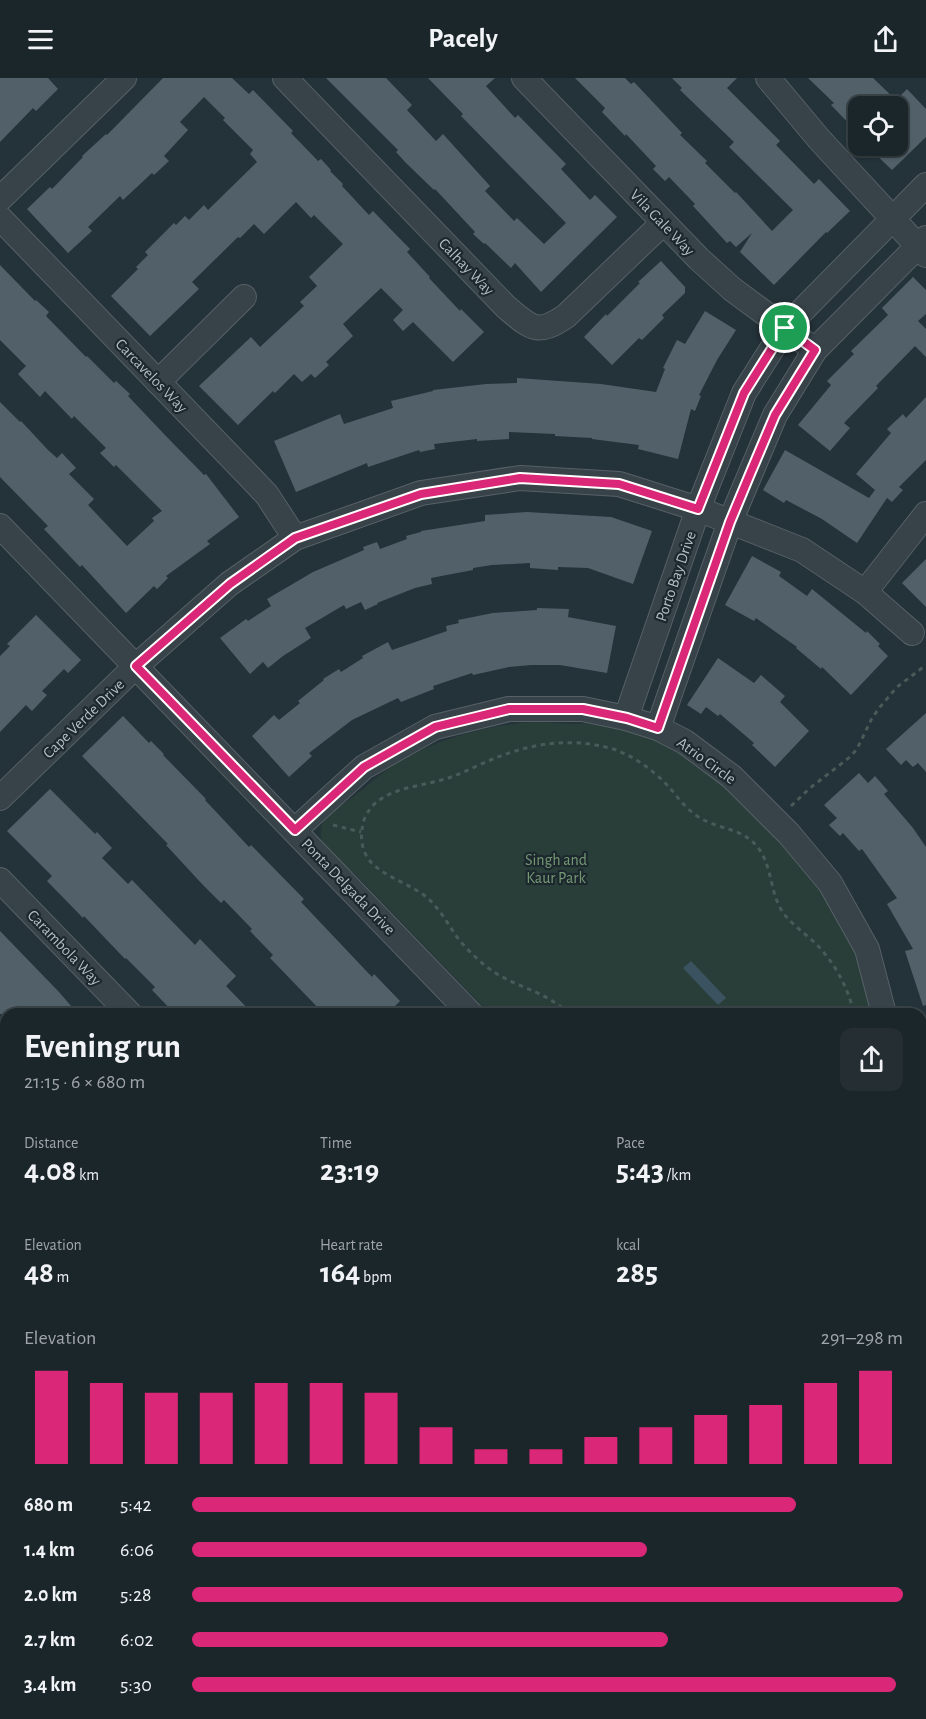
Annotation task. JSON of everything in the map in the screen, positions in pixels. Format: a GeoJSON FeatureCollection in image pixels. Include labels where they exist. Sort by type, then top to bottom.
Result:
{"type":"FeatureCollection","features":[{"type":"Feature","properties":{"kind":"street"},"geometry":{"type":"LineString","coordinates":[[0,199],[124,78]]}},
{"type":"Feature","properties":{"kind":"street","name":"Calhay Way"},"geometry":{"type":"LineString","coordinates":[[285,78],[506,307],[527,325],[542,328],[566,315],[663,223]]}},
{"type":"Feature","properties":{"kind":"street","name":"Vila Gale Way"},"geometry":{"type":"LineString","coordinates":[[524,78],[663,223],[732,290],[815,350]]}},
{"type":"Feature","properties":{"kind":"street"},"geometry":{"type":"LineString","coordinates":[[768,78],[819,139],[892,218],[923,246]]}},
{"type":"Feature","properties":{"kind":"street","name":"Porto Bay Drive"},"geometry":{"type":"LineString","coordinates":[[627,718],[698,509],[744,393],[785,328],[926,185]]}},
{"type":"Feature","properties":{"kind":"street","name":"Carcavelos Way"},"geometry":{"type":"LineString","coordinates":[[0,218],[267,495],[295,538]]}},
{"type":"Feature","properties":{"kind":"street","name":"Porto Bay Drive"},"geometry":{"type":"LineString","coordinates":[[658,728],[730,522],[775,415],[815,350],[923,246]]}},
{"type":"Feature","properties":{"kind":"street"},"geometry":{"type":"LineString","coordinates":[[158,382],[244,297]]}},
{"type":"Feature","properties":{"kind":"street","name":"Cape Verde Drive"},"geometry":{"type":"LineString","coordinates":[[0,798],[136,666],[230,584],[295,538],[421,494],[520,478],[619,484],[698,509],[802,550],[865,592],[912,633]]}},
{"type":"Feature","properties":{"kind":"street"},"geometry":{"type":"LineString","coordinates":[[865,592],[926,514]]}},
{"type":"Feature","properties":{"kind":"street","name":"Ponta Delgada Drive"},"geometry":{"type":"LineString","coordinates":[[0,526],[465,1008]]}},
{"type":"Feature","properties":{"kind":"street","name":"Atrio Circle"},"geometry":{"type":"LineString","coordinates":[[295,830],[364,767],[435,727],[509,709],[583,709],[627,718],[658,728],[685,742],[732,777],[789,834],[830,883],[867,949],[882,1008]]}},
{"type":"Feature","properties":{"kind":"street","name":"Carambola Way"},"geometry":{"type":"LineString","coordinates":[[0,880],[124,1008]]}},
{"type":"Feature","properties":{"kind":"path"},"geometry":{"type":"LineString","coordinates":[[789,807],[854,753],[880,707],[897,687],[926,665]]}},
{"type":"Feature","properties":{"kind":"path"},"geometry":{"type":"LineString","coordinates":[[563,1008],[554,1000],[508,979],[482,963],[461,942],[428,899],[416,889],[372,864],[364,852],[362,832],[369,809],[374,803],[387,795],[454,776],[509,753],[546,744],[572,742],[599,746],[630,756],[658,775],[696,815],[715,825],[737,831],[753,842],[765,860],[775,897],[781,909],[831,962],[848,994],[852,1008]]}},
{"type":"Feature","properties":{"kind":"path"},"geometry":{"type":"LineString","coordinates":[[328,824],[362,832]]}},
{"type":"Feature","properties":{"kind":"green space","name":"Singh and Kaur Park"},"geometry":{"type":"Polygon","coordinates":[[[598,722],[660,741],[683,753],[695,766],[762,818],[819,886],[855,948],[876,1008],[484,1008],[354,873],[333,858],[322,843],[321,829],[331,813],[402,760],[457,736],[516,724],[598,722]]]}},
{"type":"Feature","properties":{"kind":"water"},"geometry":{"type":"Polygon","coordinates":[[[691,961],[726,998],[718,1005],[683,968],[691,961]]]}},
{"type":"Feature","properties":{"kind":"building"},"geometry":{"type":"Polygon","coordinates":[[[0,78],[48,78],[58,89],[36,111],[33,108],[0,142],[0,78]]]}},
{"type":"Feature","properties":{"kind":"building"},"geometry":{"type":"Polygon","coordinates":[[[163,78],[232,78],[249,94],[253,90],[293,131],[291,133],[318,161],[321,159],[369,215],[373,211],[410,249],[407,252],[429,278],[460,311],[461,309],[484,332],[453,362],[413,322],[403,331],[393,320],[403,310],[381,288],[343,324],[353,336],[326,362],[329,365],[315,378],[311,374],[302,382],[294,374],[238,425],[199,386],[251,337],[260,347],[304,306],[300,302],[317,286],[309,277],[343,244],[314,215],[311,218],[296,202],[264,234],[254,224],[240,238],[238,237],[192,282],[199,289],[150,336],[111,296],[138,269],[136,267],[148,255],[145,252],[174,223],[176,225],[185,216],[189,220],[204,205],[208,210],[257,162],[250,154],[253,150],[223,120],[225,118],[204,97],[180,122],[188,130],[164,156],[169,161],[154,175],[152,173],[123,200],[120,196],[88,227],[92,231],[68,253],[27,209],[50,187],[52,189],[82,156],[107,135],[163,78]]]}},
{"type":"Feature","properties":{"kind":"building"},"geometry":{"type":"Polygon","coordinates":[[[326,78],[386,78],[412,105],[407,110],[436,141],[443,134],[490,186],[485,191],[514,221],[517,218],[544,244],[566,223],[461,116],[463,114],[428,78],[495,78],[486,86],[515,118],[518,115],[566,164],[561,169],[590,200],[595,195],[617,217],[541,292],[515,263],[511,268],[473,234],[475,232],[435,189],[406,163],[396,152],[398,150],[326,78]]]}},
{"type":"Feature","properties":{"kind":"building"},"geometry":{"type":"Polygon","coordinates":[[[575,78],[625,78],[631,84],[634,82],[682,133],[680,135],[707,161],[705,163],[772,231],[793,210],[729,147],[734,142],[680,90],[682,88],[672,78],[737,78],[727,88],[780,141],[776,145],[814,184],[819,179],[850,211],[774,285],[740,252],[752,233],[736,247],[730,241],[727,243],[669,177],[665,181],[653,169],[656,166],[602,112],[605,108],[575,78]]]}},
{"type":"Feature","properties":{"kind":"building"},"geometry":{"type":"Polygon","coordinates":[[[808,78],[873,78],[892,96],[848,96],[848,123],[831,105],[834,103],[808,78]]]}},
{"type":"Feature","properties":{"kind":"building"},"geometry":{"type":"Polygon","coordinates":[[[907,89],[926,109],[926,137],[908,154],[908,96],[900,96],[907,89]]]}},
{"type":"Feature","properties":{"kind":"building"},"geometry":{"type":"Polygon","coordinates":[[[877,156],[906,156],[892,170],[877,156]]]}},
{"type":"Feature","properties":{"kind":"building"},"geometry":{"type":"Polygon","coordinates":[[[661,261],[685,287],[685,293],[662,315],[664,318],[642,340],[639,338],[612,365],[584,337],[661,261]]]}},
{"type":"Feature","properties":{"kind":"building"},"geometry":{"type":"Polygon","coordinates":[[[0,265],[49,312],[46,316],[86,357],[114,383],[116,381],[130,394],[128,396],[164,434],[204,475],[206,474],[239,517],[207,541],[210,544],[166,576],[168,578],[157,589],[154,586],[126,613],[82,565],[80,567],[44,529],[48,526],[0,477],[0,402],[57,458],[62,453],[76,468],[69,474],[94,499],[88,505],[127,546],[154,521],[152,518],[162,511],[116,465],[114,467],[100,453],[106,448],[74,416],[72,419],[45,391],[40,397],[18,374],[26,366],[0,340],[0,265]]]}},
{"type":"Feature","properties":{"kind":"building"},"geometry":{"type":"Polygon","coordinates":[[[913,277],[926,290],[926,314],[918,321],[926,329],[926,357],[915,346],[844,423],[850,428],[830,451],[798,425],[831,385],[827,381],[854,354],[851,351],[888,315],[882,308],[913,277]]]}},
{"type":"Feature","properties":{"kind":"building"},"geometry":{"type":"Polygon","coordinates":[[[705,311],[736,330],[699,395],[701,396],[695,411],[691,409],[678,459],[638,449],[639,445],[592,438],[555,436],[555,434],[509,432],[509,439],[477,441],[477,439],[434,444],[435,449],[420,452],[419,450],[368,467],[367,463],[296,492],[274,441],[340,414],[344,424],[393,408],[391,401],[433,390],[517,383],[517,378],[601,384],[656,392],[665,369],[663,368],[677,340],[685,344],[705,311]]]}},
{"type":"Feature","properties":{"kind":"building"},"geometry":{"type":"Polygon","coordinates":[[[926,397],[926,460],[899,487],[903,490],[892,502],[887,498],[857,543],[822,519],[786,500],[784,503],[763,490],[785,450],[869,498],[875,490],[856,474],[891,433],[887,429],[903,414],[906,418],[926,397]]]}},
{"type":"Feature","properties":{"kind":"building"},"geometry":{"type":"Polygon","coordinates":[[[527,512],[611,517],[652,531],[633,584],[588,568],[558,567],[558,570],[530,568],[530,563],[473,568],[473,570],[431,578],[432,584],[415,588],[365,610],[361,602],[346,609],[344,605],[305,628],[311,638],[268,668],[263,662],[250,674],[220,638],[246,619],[248,621],[271,606],[267,599],[313,572],[364,550],[363,547],[377,542],[380,549],[421,531],[485,521],[485,515],[527,512]]]}},
{"type":"Feature","properties":{"kind":"building"},"geometry":{"type":"Polygon","coordinates":[[[752,556],[781,572],[779,576],[807,596],[812,589],[866,633],[867,631],[880,644],[878,646],[888,656],[851,695],[797,647],[756,618],[754,621],[725,605],[752,556]]]}},
{"type":"Feature","properties":{"kind":"building"},"geometry":{"type":"Polygon","coordinates":[[[926,559],[926,607],[902,583],[926,559]]]}},
{"type":"Feature","properties":{"kind":"building"},"geometry":{"type":"Polygon","coordinates":[[[537,608],[569,609],[568,617],[616,626],[607,673],[560,665],[531,665],[473,675],[472,673],[433,686],[434,689],[401,702],[398,698],[352,720],[309,753],[312,756],[289,777],[252,736],[274,715],[279,720],[300,703],[298,701],[323,679],[339,669],[341,672],[363,658],[362,656],[388,642],[392,650],[447,631],[446,626],[459,623],[458,620],[493,613],[537,610],[537,608]]]}},
{"type":"Feature","properties":{"kind":"building"},"geometry":{"type":"Polygon","coordinates":[[[36,615],[81,660],[68,673],[64,669],[42,691],[47,695],[32,711],[26,705],[0,732],[0,656],[10,646],[7,644],[36,615]]]}},
{"type":"Feature","properties":{"kind":"building"},"geometry":{"type":"Polygon","coordinates":[[[718,658],[754,683],[761,675],[785,696],[780,702],[809,731],[775,767],[752,745],[754,743],[720,714],[718,716],[706,707],[701,714],[687,705],[718,658]]]}},
{"type":"Feature","properties":{"kind":"building"},"geometry":{"type":"Polygon","coordinates":[[[926,713],[926,772],[918,763],[913,767],[906,760],[901,765],[886,749],[926,713]]]}},
{"type":"Feature","properties":{"kind":"building"},"geometry":{"type":"Polygon","coordinates":[[[123,716],[149,743],[151,741],[164,754],[249,847],[251,845],[304,899],[301,902],[372,977],[374,974],[400,1001],[393,1008],[318,1008],[270,958],[273,955],[250,931],[252,929],[224,900],[221,903],[202,884],[166,845],[168,844],[82,756],[123,716]]]}},
{"type":"Feature","properties":{"kind":"building"},"geometry":{"type":"Polygon","coordinates":[[[859,773],[868,783],[875,776],[888,791],[884,794],[926,847],[926,1005],[923,1006],[905,951],[913,949],[887,904],[897,898],[862,849],[859,851],[843,833],[840,836],[829,825],[837,818],[824,805],[859,773]]]}},
{"type":"Feature","properties":{"kind":"building"},"geometry":{"type":"Polygon","coordinates":[[[50,789],[112,848],[102,858],[128,884],[132,880],[195,945],[200,939],[236,976],[226,986],[247,1008],[169,1008],[152,990],[155,987],[47,881],[52,876],[7,831],[50,789]]]}},
{"type":"Feature","properties":{"kind":"building"},"geometry":{"type":"Polygon","coordinates":[[[0,931],[73,1008],[0,1008],[0,931]]]}},
{"type":"Feature","properties":{"kind":"route"},"geometry":{"type":"LineString","coordinates":[[785,328],[815,350],[775,415],[730,522],[658,728],[627,718],[583,709],[509,709],[435,727],[364,767],[295,830],[136,666],[230,584],[295,538],[421,494],[520,478],[619,484],[698,509],[744,393],[785,328]]}}]}
